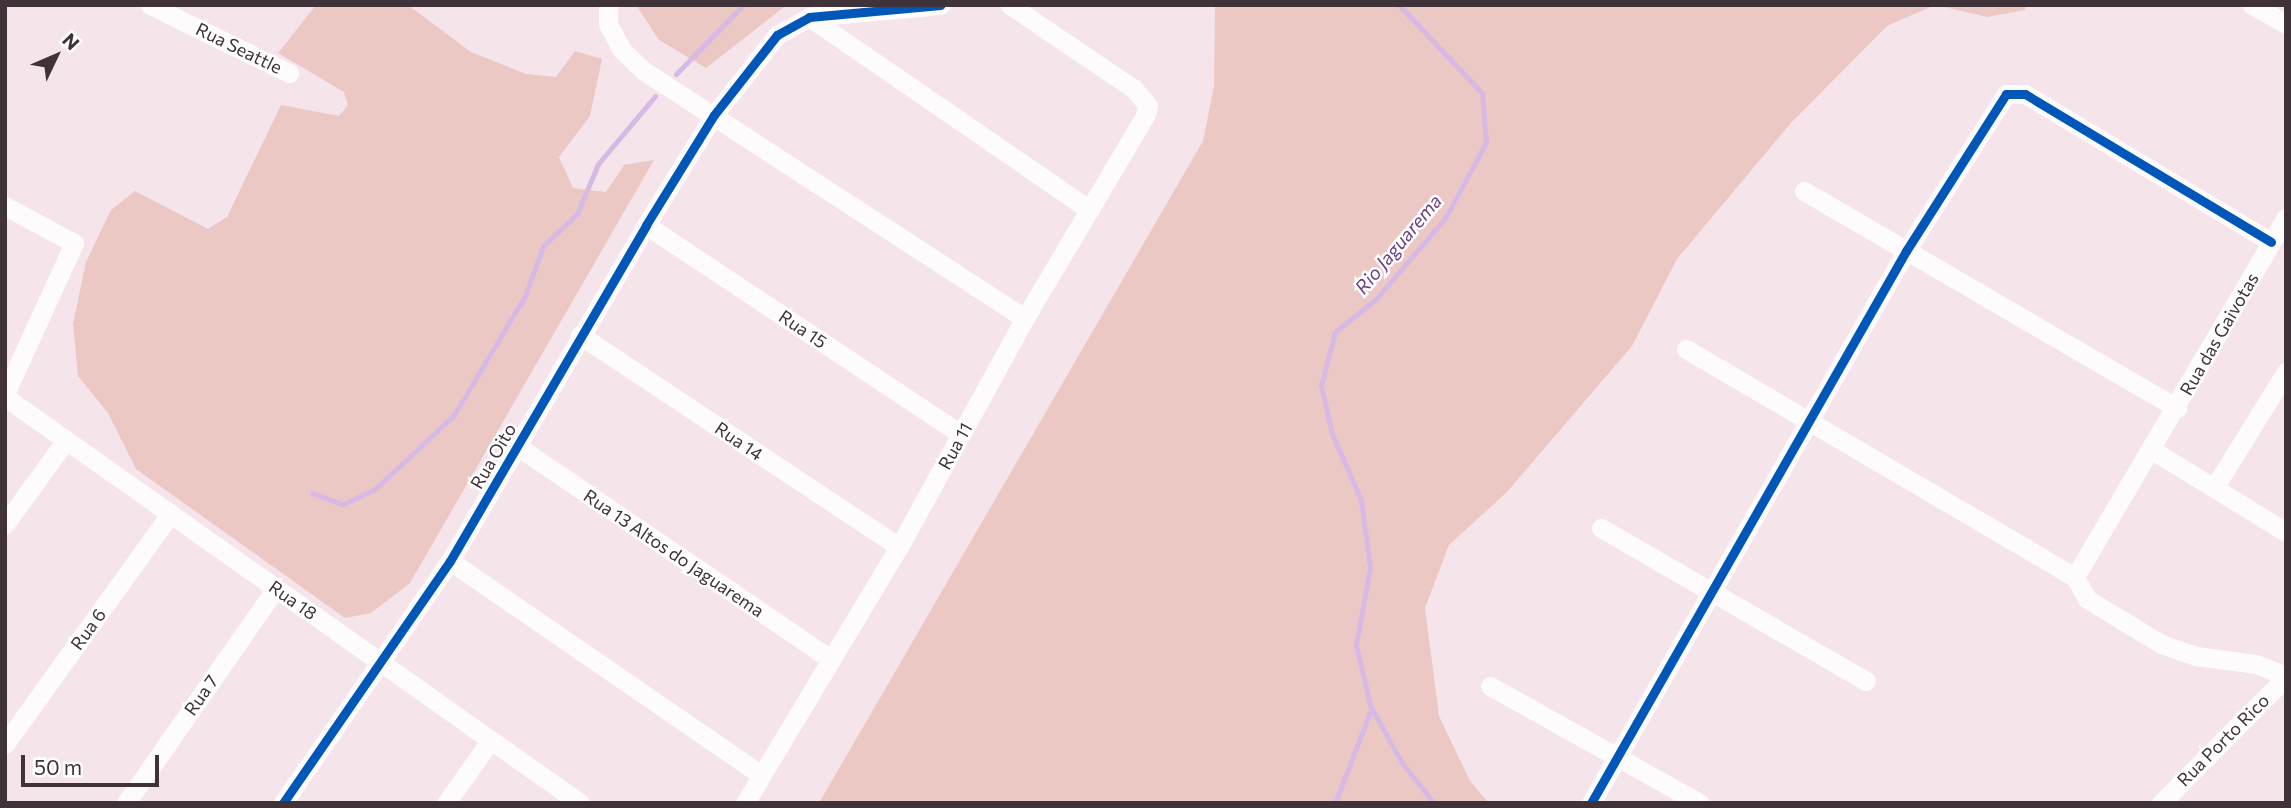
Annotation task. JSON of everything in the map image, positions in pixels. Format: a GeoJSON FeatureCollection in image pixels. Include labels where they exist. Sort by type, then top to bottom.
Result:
{"type":"FeatureCollection","features":[{"type":"Feature","properties":{"kind":"street","name":"Rua Seattle"},"geometry":{"type":"LineString","coordinates":[[150,5],[289,73]]}},
{"type":"Feature","properties":{"kind":"street"},"geometry":{"type":"LineString","coordinates":[[608,5],[608,24],[622,50],[644,71],[1025,318]]}},
{"type":"Feature","properties":{"kind":"street"},"geometry":{"type":"LineString","coordinates":[[809,17],[940,5]]}},
{"type":"Feature","properties":{"kind":"street","name":"Rua 11"},"geometry":{"type":"LineString","coordinates":[[746,803],[899,547],[1025,318],[1145,116],[1147,106],[1134,89],[1010,5]]}},
{"type":"Feature","properties":{"kind":"street"},"geometry":{"type":"LineString","coordinates":[[2252,5],[2286,24]]}},
{"type":"Feature","properties":{"kind":"street"},"geometry":{"type":"LineString","coordinates":[[809,17],[1090,210]]}},
{"type":"Feature","properties":{"kind":"street","name":"Rua Oito"},"geometry":{"type":"LineString","coordinates":[[282,803],[450,561],[580,335],[714,115],[777,35],[809,17]]}},
{"type":"Feature","properties":{"kind":"street"},"geometry":{"type":"LineString","coordinates":[[1591,803],[1906,251],[1998,103],[2016,91],[2272,242]]}},
{"type":"Feature","properties":{"kind":"street"},"geometry":{"type":"LineString","coordinates":[[1804,191],[2177,408]]}},
{"type":"Feature","properties":{"kind":"street"},"geometry":{"type":"LineString","coordinates":[[5,206],[74,243],[5,396]]}},
{"type":"Feature","properties":{"kind":"street","name":"Rua das Gaivotas"},"geometry":{"type":"LineString","coordinates":[[2075,577],[2157,454],[2177,408],[2286,217]]}},
{"type":"Feature","properties":{"kind":"street","name":"Rua 15"},"geometry":{"type":"LineString","coordinates":[[646,225],[961,434]]}},
{"type":"Feature","properties":{"kind":"street","name":"Rua 14"},"geometry":{"type":"LineString","coordinates":[[580,335],[899,547]]}},
{"type":"Feature","properties":{"kind":"street"},"geometry":{"type":"LineString","coordinates":[[1686,349],[2075,577],[2087,599],[2161,644],[2196,656],[2256,664],[2286,677]]}},
{"type":"Feature","properties":{"kind":"street"},"geometry":{"type":"LineString","coordinates":[[2214,488],[2286,372]]}},
{"type":"Feature","properties":{"kind":"street","name":"Rua 18"},"geometry":{"type":"LineString","coordinates":[[5,396],[580,803]]}},
{"type":"Feature","properties":{"kind":"street"},"geometry":{"type":"LineString","coordinates":[[5,524],[66,440]]}},
{"type":"Feature","properties":{"kind":"street","name":"Rua 13 Altos do Jaguarema"},"geometry":{"type":"LineString","coordinates":[[516,446],[831,659]]}},
{"type":"Feature","properties":{"kind":"street"},"geometry":{"type":"LineString","coordinates":[[2157,454],[2286,532]]}},
{"type":"Feature","properties":{"kind":"street","name":"Rua 6"},"geometry":{"type":"LineString","coordinates":[[5,744],[171,513]]}},
{"type":"Feature","properties":{"kind":"street"},"geometry":{"type":"LineString","coordinates":[[1601,528],[1866,681]]}},
{"type":"Feature","properties":{"kind":"street"},"geometry":{"type":"LineString","coordinates":[[450,561],[761,775]]}},
{"type":"Feature","properties":{"kind":"street","name":"Rua 7"},"geometry":{"type":"LineString","coordinates":[[125,803],[276,588]]}},
{"type":"Feature","properties":{"kind":"street","name":"Rua Porto Rico"},"geometry":{"type":"LineString","coordinates":[[2161,803],[2286,677]]}},
{"type":"Feature","properties":{"kind":"street"},"geometry":{"type":"LineString","coordinates":[[1490,685],[1699,803]]}},
{"type":"Feature","properties":{"kind":"street"},"geometry":{"type":"LineString","coordinates":[[446,803],[491,740]]}},
{"type":"Feature","properties":{"kind":"shaded area"},"geometry":{"type":"Polygon","coordinates":[[[316,5],[408,5],[471,52],[526,74],[556,77],[575,51],[602,59],[590,116],[559,157],[573,188],[606,192],[624,165],[654,160],[410,583],[371,613],[345,618],[136,469],[108,413],[78,376],[73,324],[86,262],[111,210],[135,191],[208,229],[227,217],[281,105],[339,116],[348,105],[344,92],[278,53],[316,5]]]}},
{"type":"Feature","properties":{"kind":"shaded area"},"geometry":{"type":"Polygon","coordinates":[[[636,5],[806,5],[784,7],[706,68],[659,40],[636,5]]]}},
{"type":"Feature","properties":{"kind":"shaded area"},"geometry":{"type":"Polygon","coordinates":[[[1215,5],[1935,5],[1887,26],[1790,124],[1677,259],[1632,346],[1507,492],[1449,545],[1425,608],[1439,716],[1470,781],[1489,803],[819,803],[1203,141],[1214,86],[1215,5]]]}},
{"type":"Feature","properties":{"kind":"shaded area"},"geometry":{"type":"Polygon","coordinates":[[[1936,5],[2026,5],[2025,10],[1987,17],[1936,5]]]}},
{"type":"Feature","properties":{"kind":"waterway"},"geometry":{"type":"LineString","coordinates":[[676,74],[743,5]]}},
{"type":"Feature","properties":{"kind":"waterway","name":"Rio Jaguarema"},"geometry":{"type":"LineString","coordinates":[[1335,803],[1371,709],[1356,645],[1370,568],[1361,500],[1332,434],[1321,385],[1335,332],[1376,299],[1446,217],[1486,142],[1482,93],[1399,5]]}},
{"type":"Feature","properties":{"kind":"waterway"},"geometry":{"type":"LineString","coordinates":[[312,493],[343,504],[375,489],[454,415],[525,296],[543,246],[577,214],[598,164],[655,96]]}},
{"type":"Feature","properties":{"kind":"waterway"},"geometry":{"type":"LineString","coordinates":[[1372,709],[1402,763],[1434,803]]}},
{"type":"Feature","properties":{"kind":"cycle path"},"geometry":{"type":"LineString","coordinates":[[283,803],[450,561],[646,225],[714,115],[777,35],[809,17],[940,5]]}},
{"type":"Feature","properties":{"kind":"cycle path"},"geometry":{"type":"LineString","coordinates":[[1591,803],[1906,251],[2006,94],[2025,94],[2271,242]]}}]}
